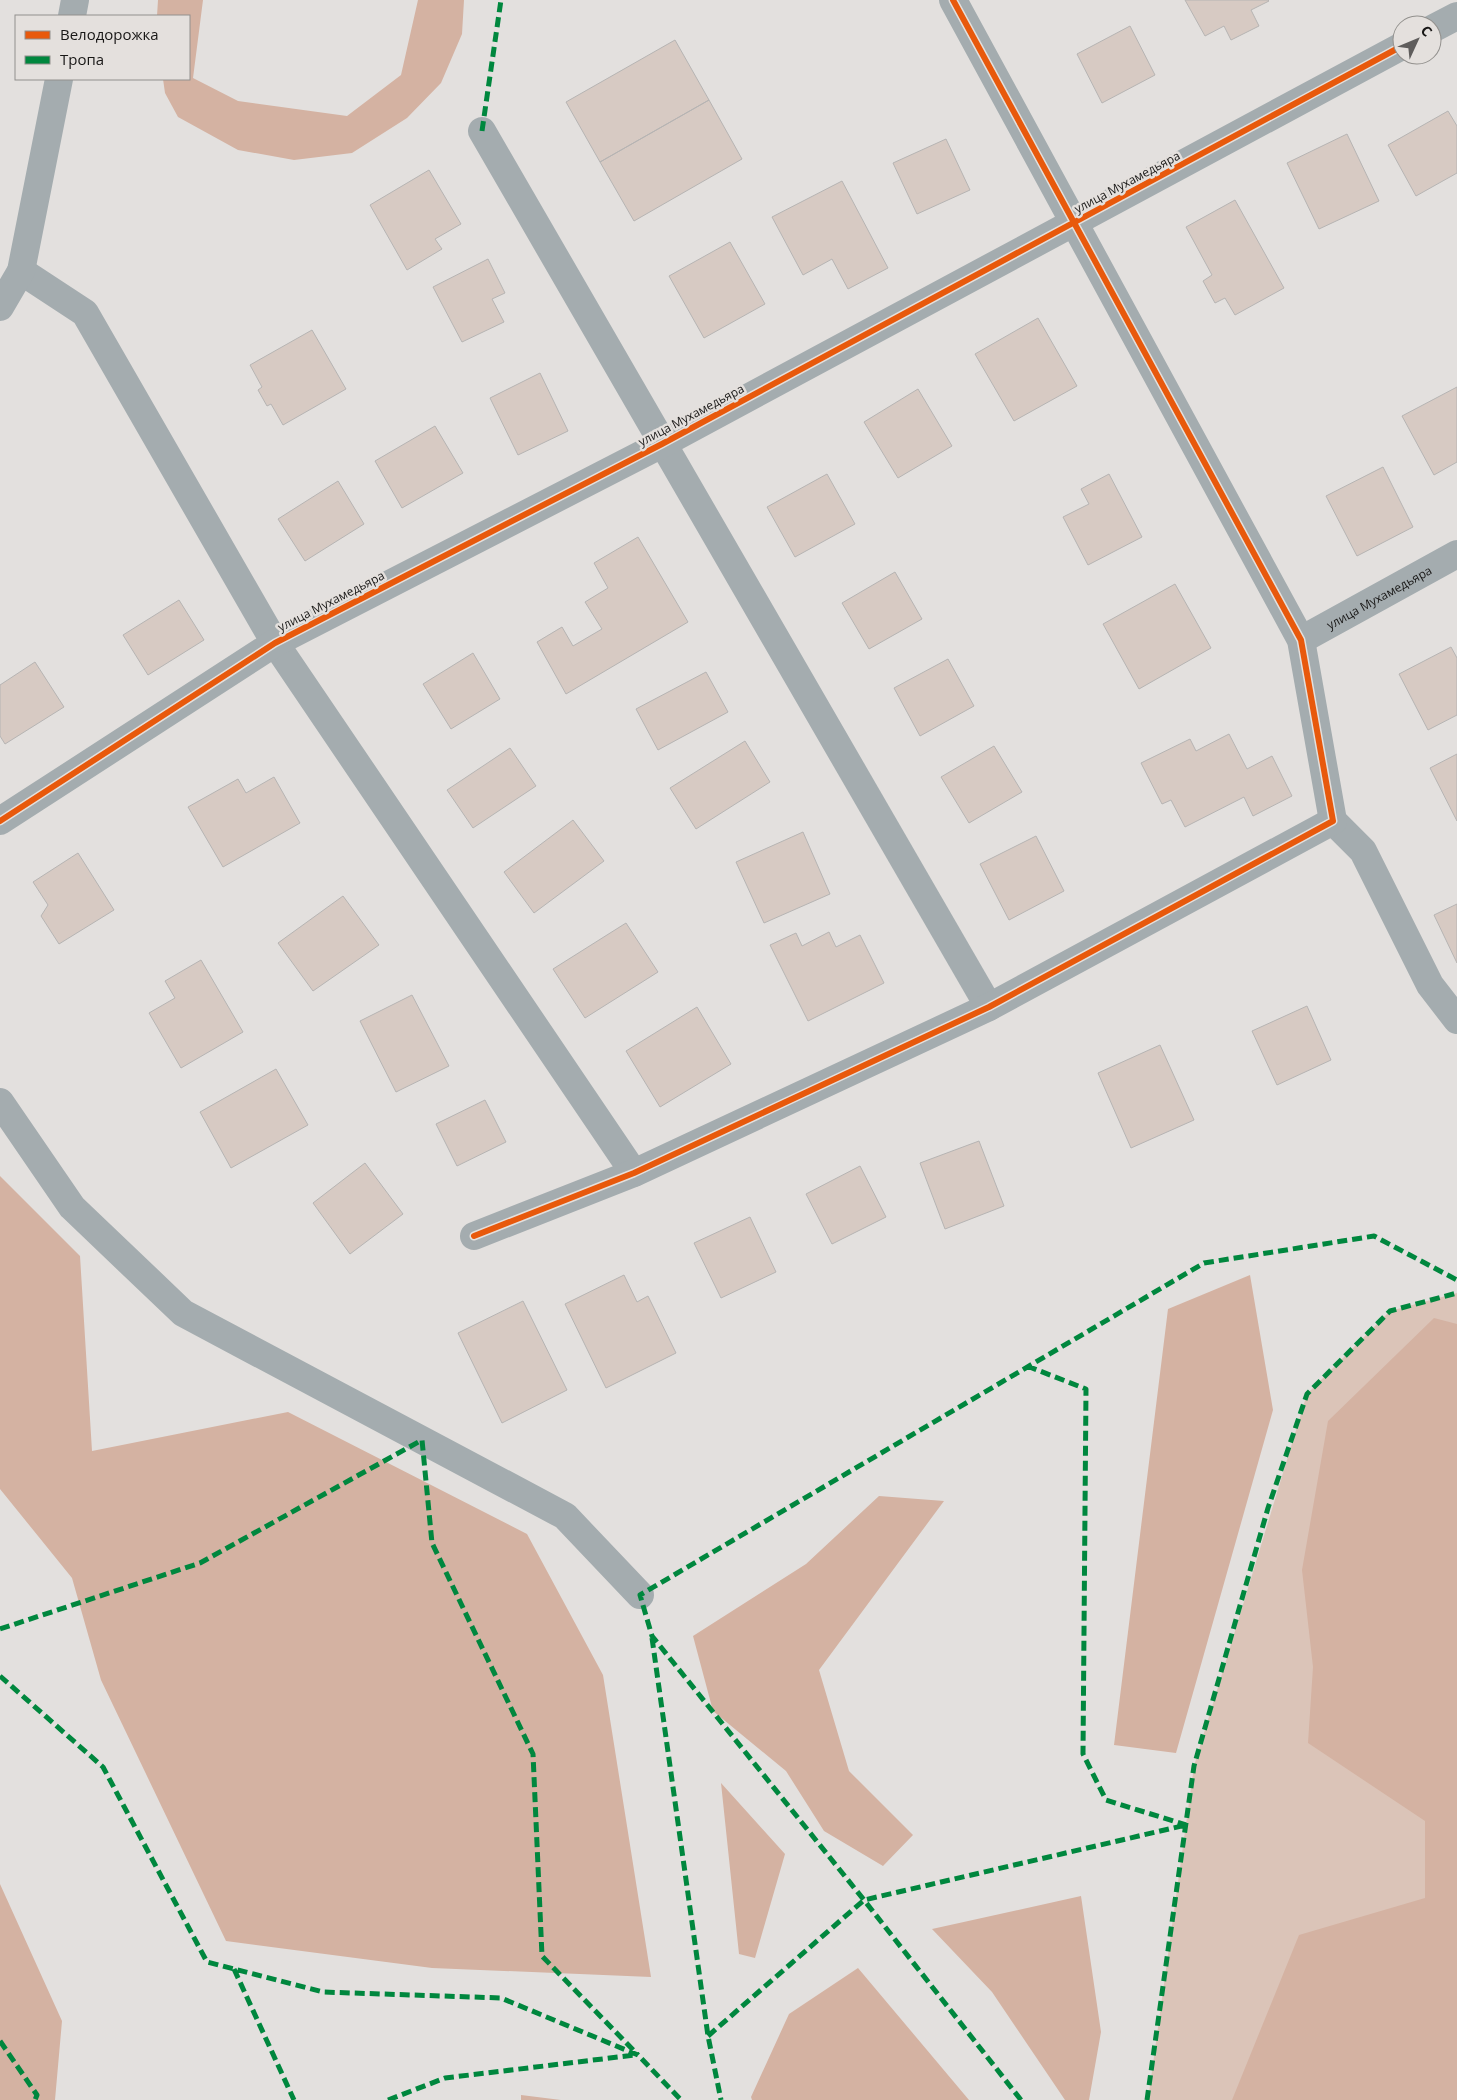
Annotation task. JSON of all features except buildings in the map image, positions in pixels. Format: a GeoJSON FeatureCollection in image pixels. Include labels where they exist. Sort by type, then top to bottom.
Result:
{"type":"FeatureCollection","features":[{"type":"Feature","properties":{"kind":"street"},"geometry":{"type":"LineString","coordinates":[[72,15],[75,0]]}},
{"type":"Feature","properties":{"kind":"street"},"geometry":{"type":"LineString","coordinates":[[953,0],[1301,640],[1333,821],[1363,851],[1430,985],[1457,1020]]}},
{"type":"Feature","properties":{"kind":"street"},"geometry":{"type":"LineString","coordinates":[[1442,24],[1457,16]]}},
{"type":"Feature","properties":{"kind":"street","name":"улица Мухамедьяра"},"geometry":{"type":"LineString","coordinates":[[0,821],[275,643],[662,444],[1392,51]]}},
{"type":"Feature","properties":{"kind":"street"},"geometry":{"type":"LineString","coordinates":[[0,307],[21,271],[59,80]]}},
{"type":"Feature","properties":{"kind":"street"},"geometry":{"type":"LineString","coordinates":[[482,131],[989,1007]]}},
{"type":"Feature","properties":{"kind":"street"},"geometry":{"type":"LineString","coordinates":[[21,271],[85,313],[275,643],[634,1173]]}},
{"type":"Feature","properties":{"kind":"street","name":"улица Мухамедьяра"},"geometry":{"type":"LineString","coordinates":[[1301,640],[1457,554]]}},
{"type":"Feature","properties":{"kind":"street"},"geometry":{"type":"LineString","coordinates":[[474,1236],[634,1173],[989,1007],[1333,821]]}},
{"type":"Feature","properties":{"kind":"street"},"geometry":{"type":"LineString","coordinates":[[0,1102],[72,1207],[184,1313],[565,1516],[640,1595]]}},
{"type":"Feature","properties":{"kind":"shaded area"},"geometry":{"type":"Polygon","coordinates":[[[158,0],[203,0],[193,78],[238,101],[347,116],[401,75],[418,0],[464,0],[462,34],[441,83],[407,118],[352,153],[294,160],[238,150],[178,117],[165,93],[163,80],[190,80],[190,15],[157,15],[158,0]]]}},
{"type":"Feature","properties":{"kind":"shaded area"},"geometry":{"type":"Polygon","coordinates":[[[0,1176],[80,1256],[92,1451],[288,1412],[527,1534],[603,1675],[651,1977],[432,1968],[226,1941],[101,1680],[72,1578],[0,1489],[0,1176]]]}},
{"type":"Feature","properties":{"kind":"shaded area"},"geometry":{"type":"Polygon","coordinates":[[[1250,1275],[1273,1410],[1176,1753],[1114,1745],[1168,1309],[1250,1275]]]}},
{"type":"Feature","properties":{"kind":"shaded area"},"geometry":{"type":"Polygon","coordinates":[[[1457,1293],[1457,2100],[1148,2100],[1194,1766],[1307,1394],[1390,1311],[1457,1293]]]}},
{"type":"Feature","properties":{"kind":"shaded area"},"geometry":{"type":"Polygon","coordinates":[[[1434,1318],[1457,1324],[1457,2100],[1232,2100],[1299,1935],[1425,1898],[1425,1821],[1308,1743],[1313,1667],[1302,1570],[1328,1421],[1434,1318]]]}},
{"type":"Feature","properties":{"kind":"shaded area"},"geometry":{"type":"Polygon","coordinates":[[[879,1496],[944,1501],[819,1670],[849,1771],[913,1835],[883,1866],[824,1831],[786,1771],[713,1711],[693,1636],[806,1564],[879,1496]]]}},
{"type":"Feature","properties":{"kind":"shaded area"},"geometry":{"type":"Polygon","coordinates":[[[721,1783],[785,1854],[755,1958],[739,1954],[721,1783]]]}},
{"type":"Feature","properties":{"kind":"shaded area"},"geometry":{"type":"Polygon","coordinates":[[[0,1884],[62,2021],[55,2100],[0,2100],[0,1884]]]}},
{"type":"Feature","properties":{"kind":"shaded area"},"geometry":{"type":"Polygon","coordinates":[[[1081,1896],[1101,2032],[1089,2100],[1065,2100],[992,1992],[932,1929],[1081,1896]]]}},
{"type":"Feature","properties":{"kind":"shaded area"},"geometry":{"type":"Polygon","coordinates":[[[858,1968],[969,2100],[752,2100],[751,2097],[789,2014],[858,1968]]]}},
{"type":"Feature","properties":{"kind":"shaded area"},"geometry":{"type":"Polygon","coordinates":[[[521,2095],[561,2100],[521,2100],[521,2095]]]}},
{"type":"Feature","properties":{"kind":"marked path"},"geometry":{"type":"LineString","coordinates":[[482,131],[501,0]]}},
{"type":"Feature","properties":{"kind":"marked path"},"geometry":{"type":"LineString","coordinates":[[1021,2100],[864,1900],[652,1636],[640,1595],[1204,1263],[1374,1236],[1457,1280]]}},
{"type":"Feature","properties":{"kind":"marked path"},"geometry":{"type":"LineString","coordinates":[[1147,2100],[1194,1766],[1268,1508],[1307,1394],[1390,1311],[1457,1293]]}},
{"type":"Feature","properties":{"kind":"marked path"},"geometry":{"type":"LineString","coordinates":[[1027,1366],[1086,1389],[1083,1754],[1106,1800],[1186,1825]]}},
{"type":"Feature","properties":{"kind":"marked path"},"geometry":{"type":"LineString","coordinates":[[0,1629],[200,1563],[422,1440],[432,1543],[533,1754],[542,1956],[638,2055]]}},
{"type":"Feature","properties":{"kind":"marked path"},"geometry":{"type":"LineString","coordinates":[[652,1638],[708,2036],[721,2100]]}},
{"type":"Feature","properties":{"kind":"marked path"},"geometry":{"type":"LineString","coordinates":[[0,1676],[103,1767],[207,1962],[323,1992],[501,1998],[638,2055],[681,2100]]}},
{"type":"Feature","properties":{"kind":"marked path"},"geometry":{"type":"LineString","coordinates":[[708,2036],[864,1900],[1186,1825]]}},
{"type":"Feature","properties":{"kind":"marked path"},"geometry":{"type":"LineString","coordinates":[[234,1969],[294,2100]]}},
{"type":"Feature","properties":{"kind":"marked path"},"geometry":{"type":"LineString","coordinates":[[0,2041],[37,2095],[35,2100]]}},
{"type":"Feature","properties":{"kind":"marked path"},"geometry":{"type":"LineString","coordinates":[[388,2100],[445,2078],[635,2055]]}},
{"type":"Feature","properties":{"kind":"cycle path"},"geometry":{"type":"LineString","coordinates":[[474,1236],[634,1173],[989,1007],[1333,821],[1301,640],[953,0]]}},
{"type":"Feature","properties":{"kind":"cycle path"},"geometry":{"type":"LineString","coordinates":[[0,821],[275,643],[662,444],[1392,51]]}}]}
